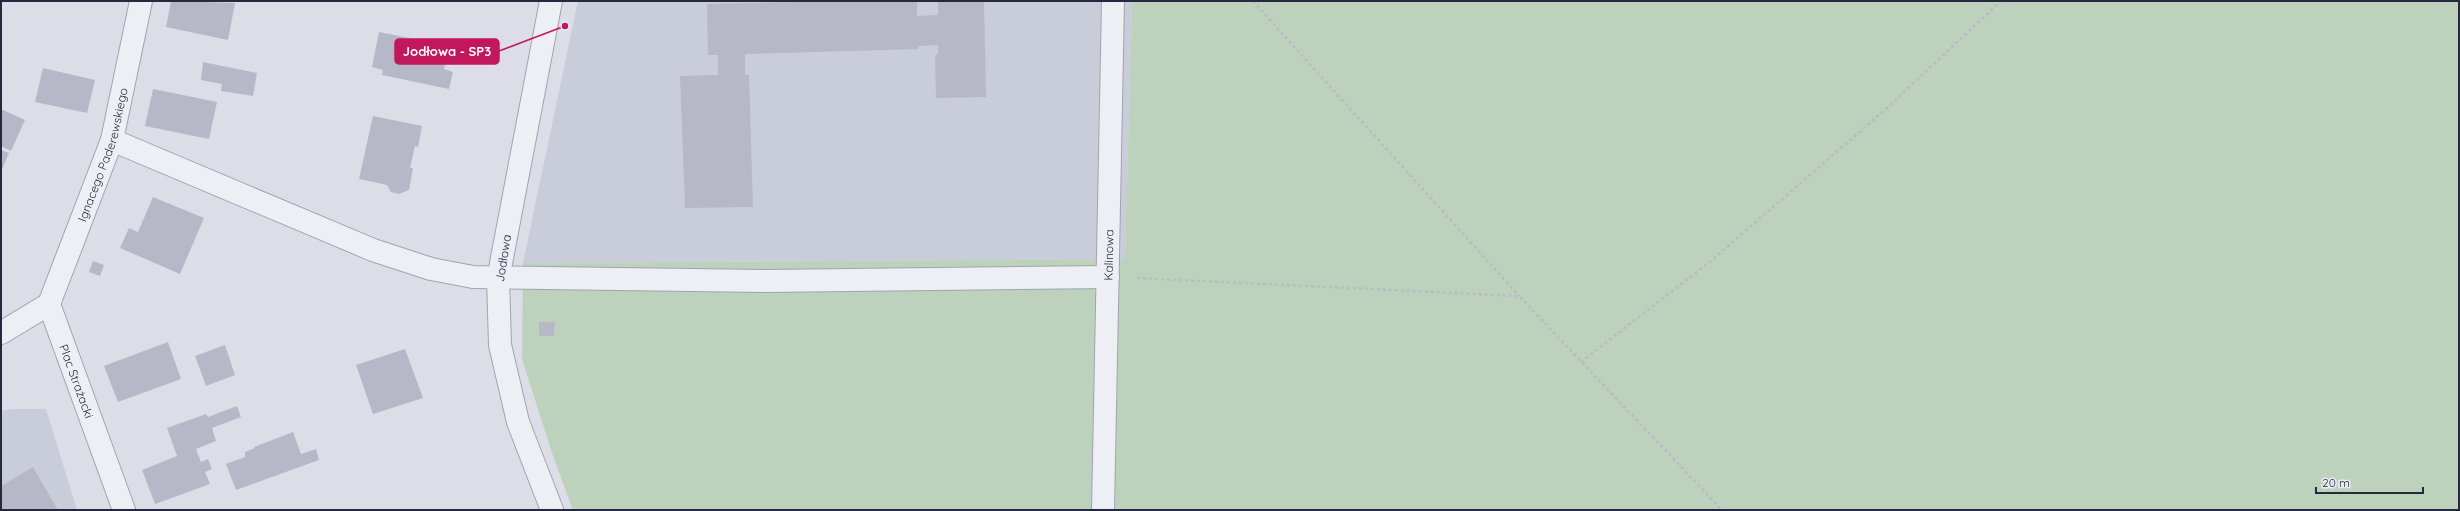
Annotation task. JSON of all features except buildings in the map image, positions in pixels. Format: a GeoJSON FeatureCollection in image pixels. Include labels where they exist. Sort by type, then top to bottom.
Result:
{"type":"FeatureCollection","features":[{"type":"Feature","properties":{"kind":"street","name":"Ignacego Paderewskiego"},"geometry":{"type":"LineString","coordinates":[[50,304],[112,140],[142,1]]}},
{"type":"Feature","properties":{"kind":"street","name":"Jodłowa"},"geometry":{"type":"LineString","coordinates":[[551,1],[498,279],[500,345],[518,422],[552,510]]}},
{"type":"Feature","properties":{"kind":"street","name":"Kalinowa"},"geometry":{"type":"LineString","coordinates":[[1103,510],[1113,1]]}},
{"type":"Feature","properties":{"kind":"street"},"geometry":{"type":"LineString","coordinates":[[112,140],[373,250],[431,269],[498,279],[766,281],[1108,277]]}},
{"type":"Feature","properties":{"kind":"street"},"geometry":{"type":"LineString","coordinates":[[1,333],[50,304]]}},
{"type":"Feature","properties":{"kind":"street","name":"Plac Strażacki"},"geometry":{"type":"LineString","coordinates":[[50,304],[124,510]]}},
{"type":"Feature","properties":{"kind":"path"},"geometry":{"type":"LineString","coordinates":[[1253,1],[1519,296],[1722,510]]}},
{"type":"Feature","properties":{"kind":"path"},"geometry":{"type":"LineString","coordinates":[[1581,362],[1711,261],[1888,107],[2001,1]]}},
{"type":"Feature","properties":{"kind":"path"},"geometry":{"type":"LineString","coordinates":[[1108,277],[1519,296]]}},
{"type":"Feature","properties":{"kind":"shaded area"},"geometry":{"type":"Polygon","coordinates":[[[578,1],[1132,1],[1125,259],[523,263],[578,1]]]}},
{"type":"Feature","properties":{"kind":"shaded area"},"geometry":{"type":"Polygon","coordinates":[[[12,409],[46,409],[77,510],[1,510],[1,411],[12,409]]]}},
{"type":"Feature","properties":{"kind":"green space"},"geometry":{"type":"Polygon","coordinates":[[[1132,1],[2459,1],[2459,510],[573,510],[553,456],[522,359],[523,263],[1125,259],[1132,1]]]}},
{"type":"Feature","properties":{"kind":"place","name":"Jodłowa - SP3"},"geometry":{"type":"Point","coordinates":[565,26]}}]}
